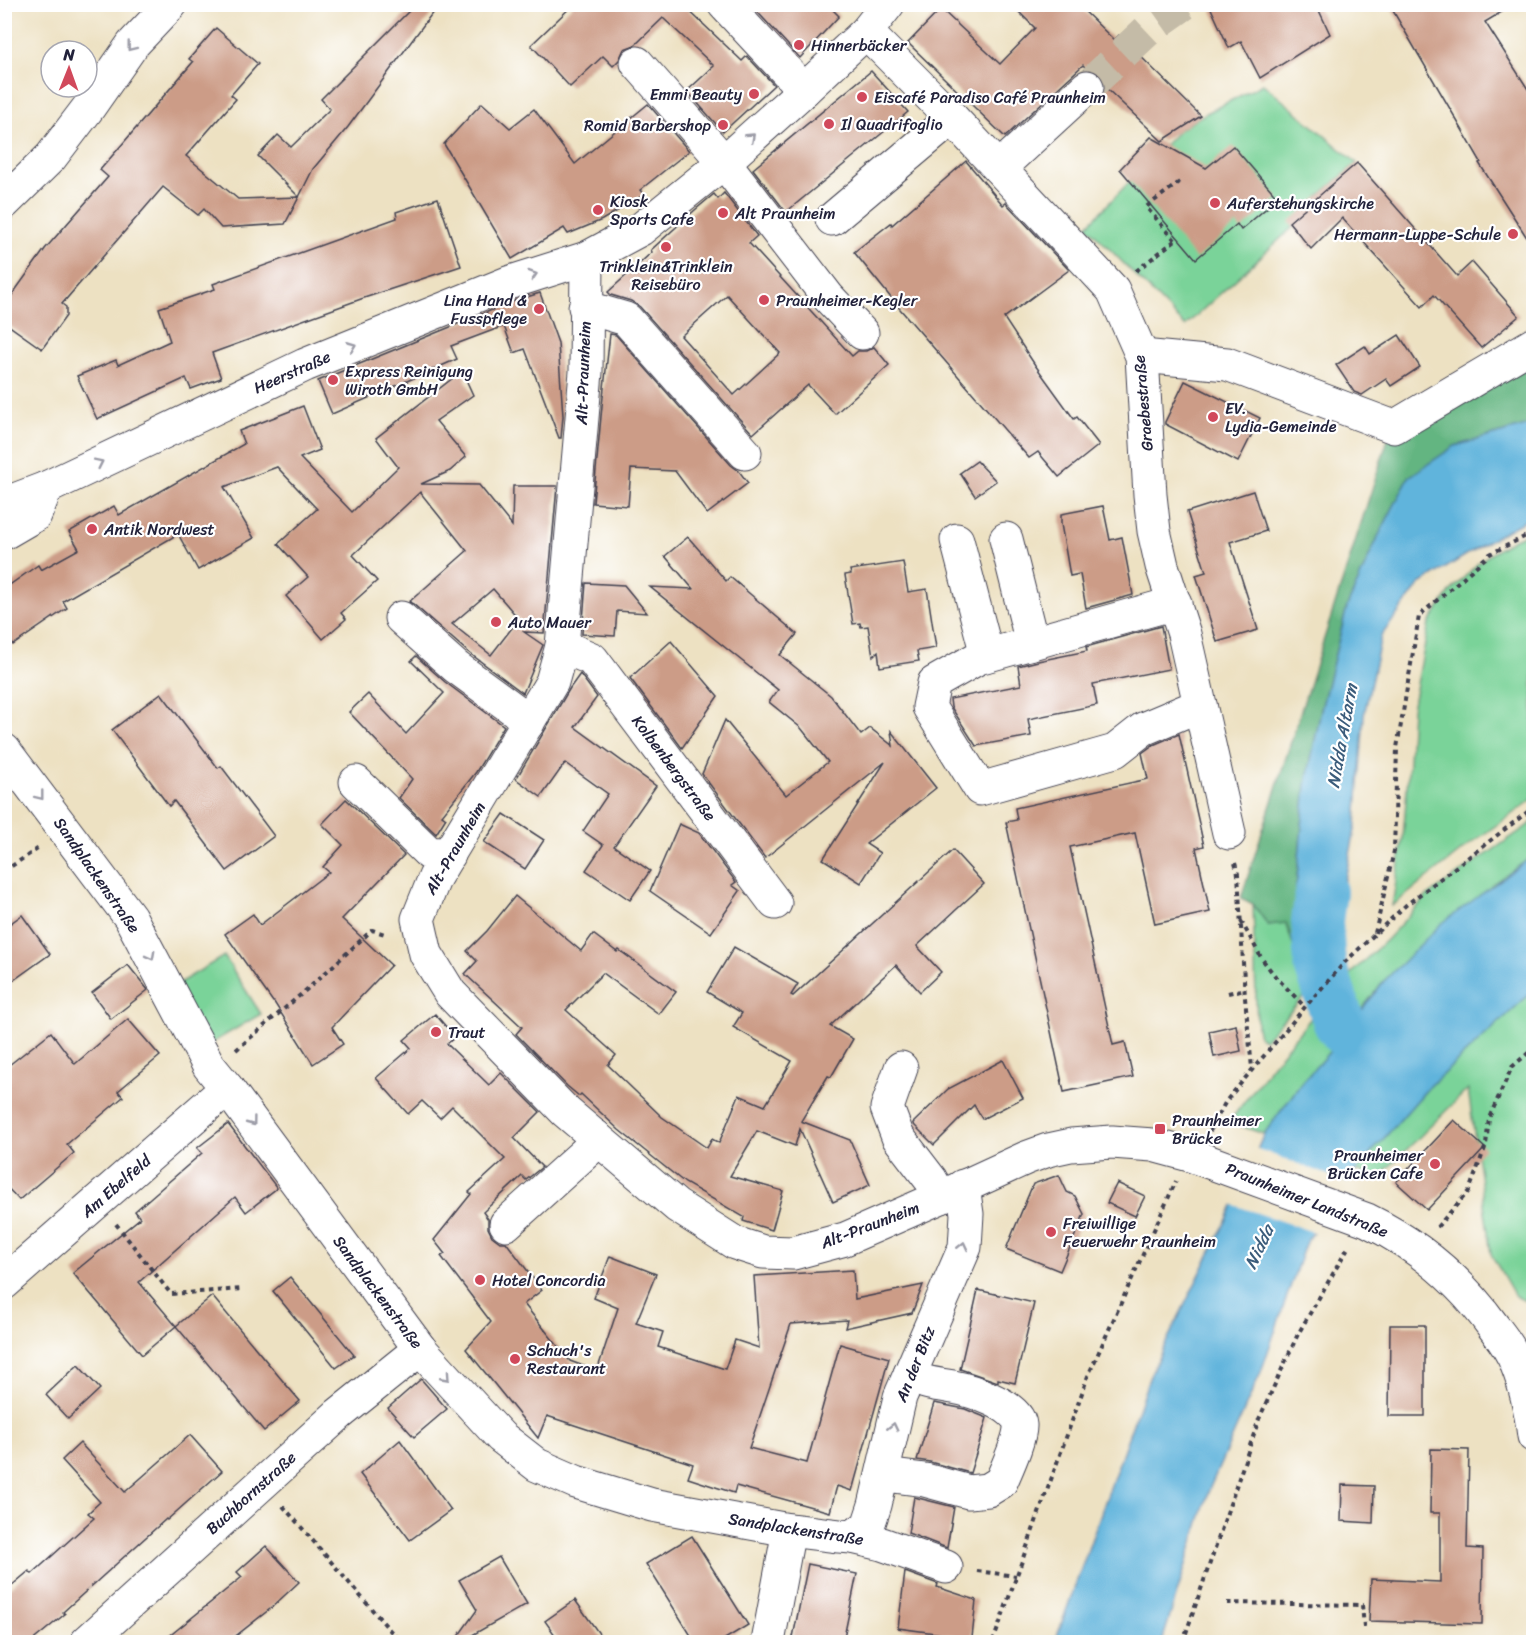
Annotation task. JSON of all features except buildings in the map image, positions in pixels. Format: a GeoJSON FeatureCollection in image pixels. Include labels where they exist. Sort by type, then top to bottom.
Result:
{"type":"FeatureCollection","features":[{"type":"Feature","properties":{"kind":"street"},"geometry":{"type":"LineString","coordinates":[[4,203],[51,157],[133,44],[171,4]]}},
{"type":"Feature","properties":{"kind":"street"},"geometry":{"type":"LineString","coordinates":[[724,4],[804,90]]}},
{"type":"Feature","properties":{"kind":"street"},"geometry":{"type":"LineString","coordinates":[[586,258],[642,229],[724,162],[866,32],[888,4]]}},
{"type":"Feature","properties":{"kind":"street","name":"Graebestraße"},"geometry":{"type":"LineString","coordinates":[[866,32],[952,118],[1113,290],[1142,357],[1154,531],[1162,566],[1184,634],[1229,833]]}},
{"type":"Feature","properties":{"kind":"street"},"geometry":{"type":"LineString","coordinates":[[638,63],[724,162],[828,297],[862,333]]}},
{"type":"Feature","properties":{"kind":"street"},"geometry":{"type":"LineString","coordinates":[[999,168],[1087,87]]}},
{"type":"Feature","properties":{"kind":"street"},"geometry":{"type":"LineString","coordinates":[[832,219],[952,118]]}},
{"type":"Feature","properties":{"kind":"street","name":"Alt-Praunheim"},"geometry":{"type":"LineString","coordinates":[[586,258],[586,372],[562,646],[552,682],[435,878],[418,919],[426,954],[450,993],[566,1112],[677,1206],[735,1243],[763,1252],[793,1252],[845,1239],[1048,1150],[1071,1145],[1112,1142],[1153,1145],[1190,1155],[1212,1151]]}},
{"type":"Feature","properties":{"kind":"street","name":"Heerstraße"},"geometry":{"type":"LineString","coordinates":[[4,504],[46,488],[305,365],[508,283],[586,258]]}},
{"type":"Feature","properties":{"kind":"street"},"geometry":{"type":"LineString","coordinates":[[585,307],[626,319],[745,453]]}},
{"type":"Feature","properties":{"kind":"street"},"geometry":{"type":"LineString","coordinates":[[1142,357],[1227,364],[1394,427],[1533,344]]}},
{"type":"Feature","properties":{"kind":"street"},"geometry":{"type":"LineString","coordinates":[[4,533],[35,515],[46,488]]}},
{"type":"Feature","properties":{"kind":"street"},"geometry":{"type":"LineString","coordinates":[[1006,539],[1032,643]]}},
{"type":"Feature","properties":{"kind":"street"},"geometry":{"type":"LineString","coordinates":[[957,540],[987,656]]}},
{"type":"Feature","properties":{"kind":"street"},"geometry":{"type":"LineString","coordinates":[[1175,603],[978,658],[934,683],[929,707],[980,789],[1115,751],[1143,729],[1200,705]]}},
{"type":"Feature","properties":{"kind":"street"},"geometry":{"type":"LineString","coordinates":[[400,618],[456,667],[516,711],[528,723]]}},
{"type":"Feature","properties":{"kind":"street","name":"Kolbenbergstraße"},"geometry":{"type":"LineString","coordinates":[[562,646],[592,659],[776,903]]}},
{"type":"Feature","properties":{"kind":"street","name":"Sandplackenstraße"},"geometry":{"type":"LineString","coordinates":[[4,750],[130,917],[209,1066],[420,1349],[501,1437],[537,1465],[576,1482],[652,1505],[789,1530],[852,1537],[946,1567]]}},
{"type":"Feature","properties":{"kind":"street"},"geometry":{"type":"LineString","coordinates":[[356,782],[429,853],[449,855]]}},
{"type":"Feature","properties":{"kind":"street"},"geometry":{"type":"LineString","coordinates":[[901,1068],[887,1108],[898,1137],[931,1180],[952,1192]]}},
{"type":"Feature","properties":{"kind":"street","name":"Am Ebelfeld"},"geometry":{"type":"LineString","coordinates":[[4,1283],[227,1088]]}},
{"type":"Feature","properties":{"kind":"street"},"geometry":{"type":"LineString","coordinates":[[506,1224],[587,1151],[595,1136]]}},
{"type":"Feature","properties":{"kind":"street","name":"Praunheimer Landstraße"},"geometry":{"type":"LineString","coordinates":[[1212,1151],[1361,1230],[1389,1231],[1419,1251],[1467,1293],[1505,1342],[1525,1360],[1526,1394],[1533,1436]]}},
{"type":"Feature","properties":{"kind":"street","name":"An der Bitz"},"geometry":{"type":"LineString","coordinates":[[852,1537],[868,1526],[884,1469],[900,1397],[965,1247],[967,1214],[952,1192]]}},
{"type":"Feature","properties":{"kind":"street","name":"Buchbornstraße"},"geometry":{"type":"LineString","coordinates":[[87,1642],[339,1414],[420,1349]]}},
{"type":"Feature","properties":{"kind":"street"},"geometry":{"type":"LineString","coordinates":[[884,1469],[893,1476],[925,1480],[969,1492],[988,1490],[1001,1482],[1018,1437],[1020,1424],[1016,1416],[998,1402],[960,1388],[919,1381],[910,1374]]}},
{"type":"Feature","properties":{"kind":"street"},"geometry":{"type":"LineString","coordinates":[[768,1642],[789,1530]]}},
{"type":"Feature","properties":{"kind":"path"},"geometry":{"type":"LineString","coordinates":[[1100,4],[1105,10],[1110,4]]}},
{"type":"Feature","properties":{"kind":"path"},"geometry":{"type":"LineString","coordinates":[[1132,274],[1176,239],[1146,207],[1181,181]]}},
{"type":"Feature","properties":{"kind":"path"},"geometry":{"type":"LineString","coordinates":[[1374,935],[1394,851],[1397,748],[1419,616],[1490,554],[1533,532]]}},
{"type":"Feature","properties":{"kind":"path"},"geometry":{"type":"LineString","coordinates":[[1212,1151],[1226,1101],[1345,962],[1406,905],[1533,807]]}},
{"type":"Feature","properties":{"kind":"path"},"geometry":{"type":"LineString","coordinates":[[1229,833],[1238,874],[1252,1069]]}},
{"type":"Feature","properties":{"kind":"path"},"geometry":{"type":"LineString","coordinates":[[4,871],[44,845]]}},
{"type":"Feature","properties":{"kind":"path"},"geometry":{"type":"LineString","coordinates":[[1240,920],[1275,976],[1305,1007]]}},
{"type":"Feature","properties":{"kind":"path"},"geometry":{"type":"LineString","coordinates":[[234,1051],[372,930],[385,934]]}},
{"type":"Feature","properties":{"kind":"path"},"geometry":{"type":"LineString","coordinates":[[1228,993],[1245,989]]}},
{"type":"Feature","properties":{"kind":"path"},"geometry":{"type":"LineString","coordinates":[[1433,1232],[1469,1191],[1486,1145],[1490,1118],[1512,1067],[1533,1048]]}},
{"type":"Feature","properties":{"kind":"path"},"geometry":{"type":"LineString","coordinates":[[993,1642],[1088,1376],[1178,1177]]}},
{"type":"Feature","properties":{"kind":"path"},"geometry":{"type":"LineString","coordinates":[[110,1216],[171,1294],[243,1289]]}},
{"type":"Feature","properties":{"kind":"path"},"geometry":{"type":"LineString","coordinates":[[1183,1642],[1259,1419],[1299,1334],[1361,1230]]}},
{"type":"Feature","properties":{"kind":"path"},"geometry":{"type":"LineString","coordinates":[[263,1482],[400,1642]]}},
{"type":"Feature","properties":{"kind":"path"},"geometry":{"type":"LineString","coordinates":[[946,1567],[1016,1576]]}},
{"type":"Feature","properties":{"kind":"path"},"geometry":{"type":"LineString","coordinates":[[1227,1603],[1362,1605],[1364,1627]]}},
{"type":"Feature","properties":{"kind":"green space"},"geometry":{"type":"Polygon","coordinates":[[[1263,84],[1357,163],[1321,194],[1293,227],[1185,326],[1087,226],[1179,130],[1263,84]]]}},
{"type":"Feature","properties":{"kind":"green space"},"geometry":{"type":"Polygon","coordinates":[[[1533,352],[1533,424],[1455,446],[1409,477],[1378,537],[1347,607],[1321,710],[1306,785],[1296,888],[1300,965],[1286,923],[1268,925],[1253,904],[1241,898],[1388,439],[1533,352]]]}},
{"type":"Feature","properties":{"kind":"green space"},"geometry":{"type":"Polygon","coordinates":[[[1533,531],[1533,799],[1473,842],[1392,906],[1403,839],[1412,709],[1429,623],[1451,591],[1480,561],[1512,540],[1533,531]]]}},
{"type":"Feature","properties":{"kind":"green space"},"geometry":{"type":"Polygon","coordinates":[[[1533,822],[1533,856],[1495,883],[1383,982],[1354,1019],[1347,977],[1426,897],[1533,822]]]}},
{"type":"Feature","properties":{"kind":"green space"},"geometry":{"type":"Polygon","coordinates":[[[1253,904],[1268,925],[1286,923],[1300,965],[1328,971],[1265,1039],[1259,1037],[1257,1027],[1253,904]]]}},
{"type":"Feature","properties":{"kind":"green space"},"geometry":{"type":"Polygon","coordinates":[[[224,956],[261,1014],[210,1044],[174,986],[224,956]]]}},
{"type":"Feature","properties":{"kind":"green space"},"geometry":{"type":"Polygon","coordinates":[[[1533,992],[1533,1305],[1515,1296],[1491,1254],[1468,1089],[1378,1178],[1356,1170],[1428,1088],[1533,992]]]}},
{"type":"Feature","properties":{"kind":"green space"},"geometry":{"type":"Polygon","coordinates":[[[1325,1001],[1339,1041],[1300,1085],[1264,1134],[1229,1122],[1274,1063],[1325,1001]]]}},
{"type":"Feature","properties":{"kind":"water"},"geometry":{"type":"Polygon","coordinates":[[[1533,424],[1533,516],[1420,584],[1381,636],[1364,715],[1356,825],[1339,909],[1320,965],[1301,961],[1296,888],[1306,785],[1321,710],[1347,607],[1378,537],[1409,477],[1455,446],[1533,424]]]}},
{"type":"Feature","properties":{"kind":"water","name":"Nidda"},"geometry":{"type":"Polygon","coordinates":[[[1533,856],[1533,992],[1428,1088],[1352,1175],[1305,1244],[1261,1372],[1209,1490],[1162,1642],[1055,1642],[1151,1373],[1227,1219],[1264,1134],[1300,1085],[1339,1041],[1383,982],[1441,924],[1533,856]]]}},
{"type":"Feature","properties":{"kind":"pier","name":"Praunheimer Brücke"},"geometry":{"type":"Polygon","coordinates":[[[1255,1148],[1350,1183],[1316,1233],[1231,1204],[1255,1148]]]}},
{"type":"Feature","properties":{"kind":"waterway","name":"Nidda Altarm"},"geometry":{"type":"LineString","coordinates":[[1321,892],[1317,921],[1320,965],[1339,1022],[1375,1068]]}},
{"type":"Feature","properties":{"kind":"tunnel"},"geometry":{"type":"LineString","coordinates":[[1087,87],[1150,28],[1184,4]]}},
{"type":"Feature","properties":{"kind":"place","name":"Hinnerbäcker"},"geometry":{"type":"Point","coordinates":[799,45]}},
{"type":"Feature","properties":{"kind":"place","name":"Emmi Beauty"},"geometry":{"type":"Point","coordinates":[754,94]}},
{"type":"Feature","properties":{"kind":"place","name":"Eiscafé Paradiso Café Praunheim"},"geometry":{"type":"Point","coordinates":[862,97]}},
{"type":"Feature","properties":{"kind":"place","name":"Il Quadrifoglio"},"geometry":{"type":"Point","coordinates":[829,124]}},
{"type":"Feature","properties":{"kind":"place","name":"Romid Barbershop"},"geometry":{"type":"Point","coordinates":[723,125]}},
{"type":"Feature","properties":{"kind":"place","name":"Auferstehungskirche"},"geometry":{"type":"Point","coordinates":[1215,203]}},
{"type":"Feature","properties":{"kind":"place","name":"Kiosk Sports Cafe"},"geometry":{"type":"Point","coordinates":[598,210]}},
{"type":"Feature","properties":{"kind":"place","name":"Alt Praunheim"},"geometry":{"type":"Point","coordinates":[723,213]}},
{"type":"Feature","properties":{"kind":"place","name":"Hermann-Luppe-Schule"},"geometry":{"type":"Point","coordinates":[1513,234]}},
{"type":"Feature","properties":{"kind":"place","name":"Trinklein&Trinklein Reisebüro"},"geometry":{"type":"Point","coordinates":[666,247]}},
{"type":"Feature","properties":{"kind":"place","name":"Praunheimer-Kegler"},"geometry":{"type":"Point","coordinates":[764,300]}},
{"type":"Feature","properties":{"kind":"place","name":"Lina Hand & Fusspflege"},"geometry":{"type":"Point","coordinates":[539,309]}},
{"type":"Feature","properties":{"kind":"place","name":"Express Reinigung Wiroth GmbH"},"geometry":{"type":"Point","coordinates":[333,380]}},
{"type":"Feature","properties":{"kind":"place","name":"EV. Lydia-Gemeinde"},"geometry":{"type":"Point","coordinates":[1213,417]}},
{"type":"Feature","properties":{"kind":"place","name":"Antik Nordwest"},"geometry":{"type":"Point","coordinates":[92,529]}},
{"type":"Feature","properties":{"kind":"place","name":"Auto Mauer"},"geometry":{"type":"Point","coordinates":[496,622]}},
{"type":"Feature","properties":{"kind":"place","name":"Traut"},"geometry":{"type":"Point","coordinates":[436,1032]}},
{"type":"Feature","properties":{"kind":"place","name":"Praunheimer Brücke"},"geometry":{"type":"Point","coordinates":[1160,1129]}},
{"type":"Feature","properties":{"kind":"place","name":"Praunheimer Brücken Cafe"},"geometry":{"type":"Point","coordinates":[1435,1164]}},
{"type":"Feature","properties":{"kind":"place","name":"Freiwillige Feuerwehr Praunheim"},"geometry":{"type":"Point","coordinates":[1051,1232]}},
{"type":"Feature","properties":{"kind":"place","name":"Hotel Concordia"},"geometry":{"type":"Point","coordinates":[480,1280]}},
{"type":"Feature","properties":{"kind":"place","name":"Schuch's Restaurant"},"geometry":{"type":"Point","coordinates":[515,1359]}}]}
